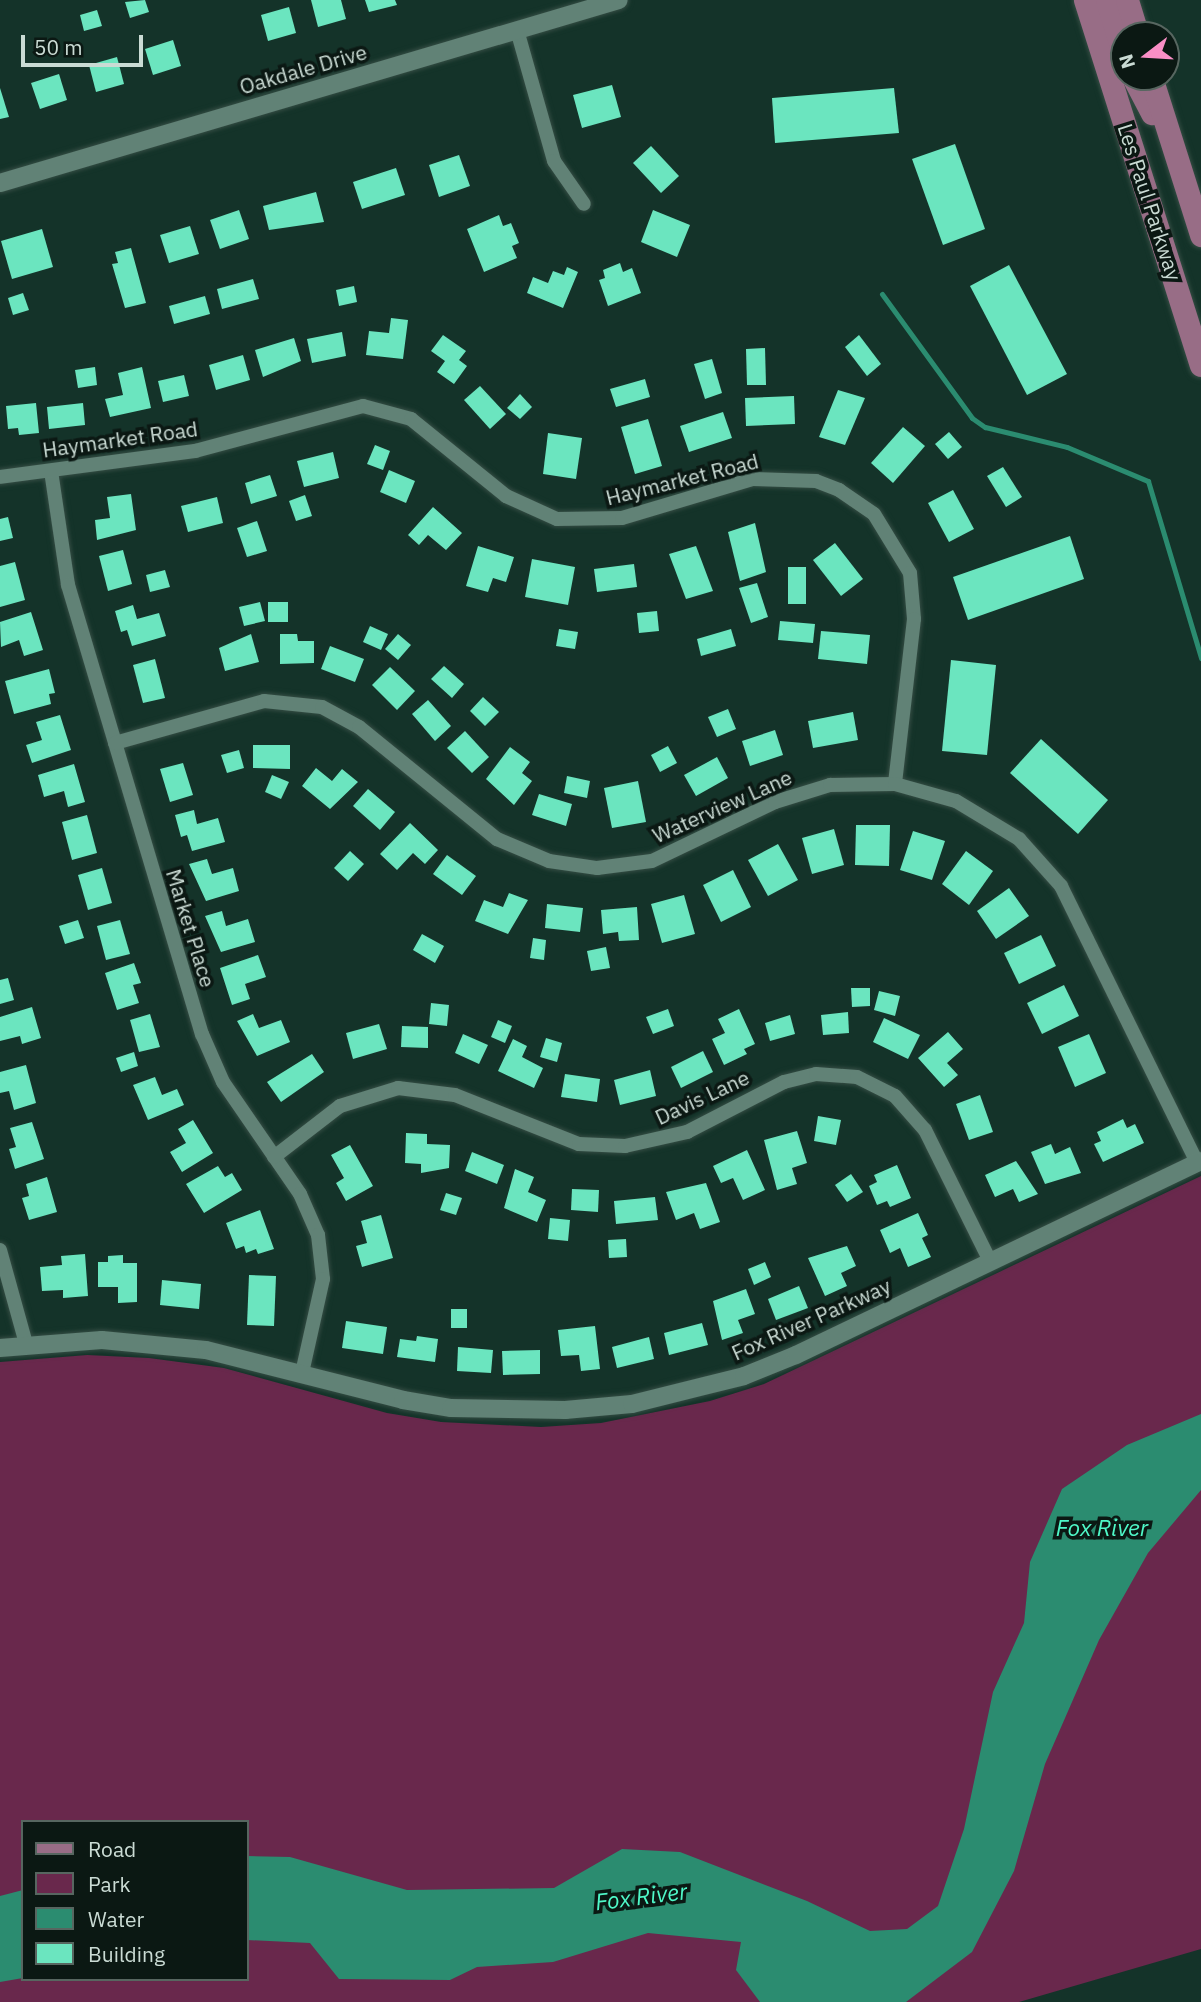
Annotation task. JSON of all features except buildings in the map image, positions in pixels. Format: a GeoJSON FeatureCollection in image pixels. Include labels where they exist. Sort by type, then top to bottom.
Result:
{"type":"FeatureCollection","features":[{"type":"Feature","properties":{"kind":"main road","name":"Les Paul Parkway"},"geometry":{"type":"LineString","coordinates":[[1085,0],[1201,365]]}},
{"type":"Feature","properties":{"kind":"main road"},"geometry":{"type":"LineString","coordinates":[[1107,0],[1113,21]]}},
{"type":"Feature","properties":{"kind":"main road"},"geometry":{"type":"LineString","coordinates":[[1127,0],[1134,21]]}},
{"type":"Feature","properties":{"kind":"main road"},"geometry":{"type":"LineString","coordinates":[[1140,91],[1178,163]]}},
{"type":"Feature","properties":{"kind":"main road","name":"Les Paul Parkway"},"geometry":{"type":"LineString","coordinates":[[1156,91],[1201,235]]}},
{"type":"Feature","properties":{"kind":"street","name":"Oakdale Drive"},"geometry":{"type":"LineString","coordinates":[[0,183],[517,30],[597,3],[619,0]]}},
{"type":"Feature","properties":{"kind":"street"},"geometry":{"type":"LineString","coordinates":[[517,30],[554,161],[584,204]]}},
{"type":"Feature","properties":{"kind":"street","name":"Haymarket Road"},"geometry":{"type":"LineString","coordinates":[[0,477],[195,451],[363,406],[411,419],[506,496],[557,519],[622,519],[753,479],[801,478],[827,485],[874,514],[910,572],[914,619],[895,784]]}},
{"type":"Feature","properties":{"kind":"street","name":"Market Place"},"geometry":{"type":"LineString","coordinates":[[51,471],[68,585],[202,1034],[223,1082],[312,1218],[322,1255],[320,1307],[302,1373]]}},
{"type":"Feature","properties":{"kind":"street","name":"Waterview Lane"},"geometry":{"type":"LineString","coordinates":[[115,743],[264,701],[323,707],[359,727],[497,839],[549,861],[597,868],[652,861],[807,790],[848,783],[895,784],[928,790],[976,810],[1019,839],[1055,877],[1077,913],[1199,1161]]}},
{"type":"Feature","properties":{"kind":"street","name":"Davis Lane"},"geometry":{"type":"LineString","coordinates":[[274,1157],[340,1106],[398,1088],[455,1095],[579,1144],[625,1146],[687,1132],[784,1082],[816,1074],[857,1077],[895,1096],[925,1130],[989,1261]]}},
{"type":"Feature","properties":{"kind":"street","name":"Fox River Parkway"},"geometry":{"type":"LineString","coordinates":[[0,1348],[26,1344],[155,1343],[236,1356],[451,1408],[565,1410],[632,1404],[686,1392],[775,1363],[1199,1161]]}},
{"type":"Feature","properties":{"kind":"street"},"geometry":{"type":"LineString","coordinates":[[0,1250],[26,1344]]}},
{"type":"Feature","properties":{"kind":"green space"},"geometry":{"type":"Polygon","coordinates":[[[1201,1176],[1201,1949],[1019,2002],[0,2002],[0,1362],[87,1355],[149,1358],[224,1368],[387,1413],[441,1422],[541,1427],[601,1423],[710,1401],[764,1384],[1201,1176]]]}},
{"type":"Feature","properties":{"kind":"water","name":"Fox River"},"geometry":{"type":"Polygon","coordinates":[[[1201,1414],[1201,1490],[1148,1553],[1099,1640],[1045,1764],[1014,1871],[972,1952],[906,2002],[760,2002],[736,1970],[741,1942],[648,1933],[553,1962],[477,1967],[450,1980],[339,1979],[310,1943],[248,1940],[248,1856],[290,1857],[407,1890],[554,1888],[622,1849],[680,1852],[807,1901],[870,1931],[907,1929],[938,1906],[964,1829],[993,1692],[1024,1623],[1030,1562],[1062,1489],[1127,1445],[1201,1414]]]}},
{"type":"Feature","properties":{"kind":"water"},"geometry":{"type":"Polygon","coordinates":[[[21,1891],[21,1978],[0,1982],[0,1896],[21,1891]]]}},
{"type":"Feature","properties":{"kind":"waterway"},"geometry":{"type":"LineString","coordinates":[[882,294],[972,418],[985,427],[1067,447],[1148,481],[1201,658]]}}]}
